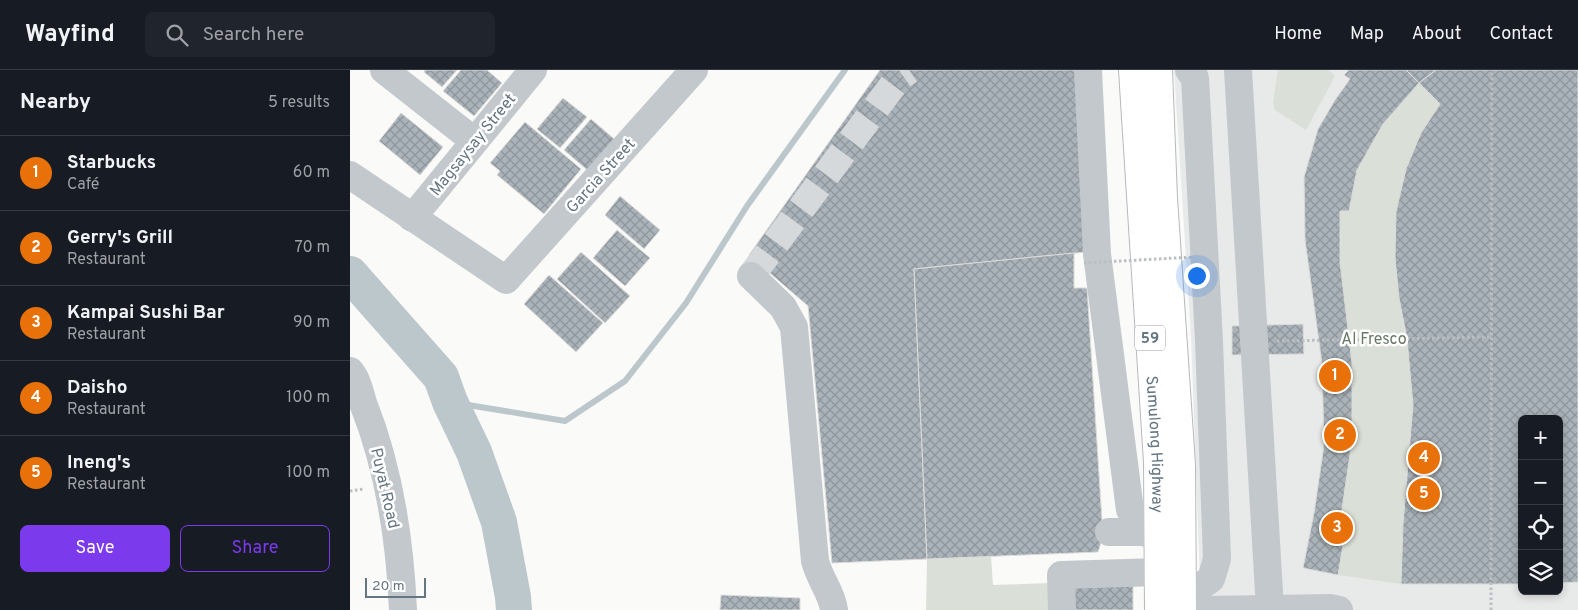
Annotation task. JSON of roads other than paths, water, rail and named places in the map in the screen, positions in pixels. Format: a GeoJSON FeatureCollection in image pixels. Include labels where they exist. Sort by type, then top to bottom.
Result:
{"type":"FeatureCollection","features":[{"type":"Feature","properties":{"kind":"main road","name":"Sumulong Highway"},"geometry":{"type":"LineString","coordinates":[[1134,70],[1158,462],[1151,534],[1158,572],[1174,606]]}},
{"type":"Feature","properties":{"kind":"main road","name":"Sumulong Highway"},"geometry":{"type":"LineString","coordinates":[[1158,70],[1163,198],[1180,465],[1174,606]]}},
{"type":"Feature","properties":{"kind":"street"},"geometry":{"type":"LineString","coordinates":[[384,70],[473,140]]}},
{"type":"Feature","properties":{"kind":"street","name":"Magsaysay Street"},"geometry":{"type":"LineString","coordinates":[[412,218],[473,140],[533,70]]}},
{"type":"Feature","properties":{"kind":"street","name":"Garcia Street"},"geometry":{"type":"LineString","coordinates":[[412,218],[506,280],[694,70]]}},
{"type":"Feature","properties":{"kind":"street"},"geometry":{"type":"LineString","coordinates":[[1088,70],[1085,257],[1130,510],[1151,534]]}},
{"type":"Feature","properties":{"kind":"street"},"geometry":{"type":"LineString","coordinates":[[1174,606],[1211,579],[1217,559],[1209,342],[1196,88],[1195,78],[1189,70]]}},
{"type":"Feature","properties":{"kind":"street"},"geometry":{"type":"LineString","coordinates":[[1238,70],[1270,609]]}},
{"type":"Feature","properties":{"kind":"street"},"geometry":{"type":"LineString","coordinates":[[350,175],[412,218]]}},
{"type":"Feature","properties":{"kind":"street"},"geometry":{"type":"LineString","coordinates":[[751,276],[783,307],[794,327],[815,561],[820,578],[833,600],[834,610]]}},
{"type":"Feature","properties":{"kind":"street","name":"Puyat Road"},"geometry":{"type":"LineString","coordinates":[[350,371],[370,419],[387,486],[400,556],[403,610]]}},
{"type":"Feature","properties":{"kind":"street"},"geometry":{"type":"LineString","coordinates":[[1109,532],[1151,534]]}},
{"type":"Feature","properties":{"kind":"street"},"geometry":{"type":"LineString","coordinates":[[1062,610],[1061,575],[1158,572]]}},
{"type":"Feature","properties":{"kind":"street"},"geometry":{"type":"LineString","coordinates":[[1174,606],[1205,610],[1330,608],[1339,610]]}},
{"type":"Feature","properties":{"kind":"waterway"},"geometry":{"type":"LineString","coordinates":[[450,402],[565,421],[625,381],[686,303],[747,206],[845,70]]}},
{"type":"Feature","properties":{"kind":"waterway"},"geometry":{"type":"LineString","coordinates":[[350,274],[441,377],[450,402],[474,452],[499,522],[514,610]]}},
{"type":"Feature","properties":{"kind":"tunnel"},"geometry":{"type":"LineString","coordinates":[[751,276],[899,77],[909,70]]}},
{"type":"Feature","properties":{"kind":"place","name":"Starbucks"},"geometry":{"type":"Point","coordinates":[1335,376]}},
{"type":"Feature","properties":{"kind":"place","name":"Gerry's Grill"},"geometry":{"type":"Point","coordinates":[1340,435]}},
{"type":"Feature","properties":{"kind":"place","name":"Daisho"},"geometry":{"type":"Point","coordinates":[1424,458]}},
{"type":"Feature","properties":{"kind":"place","name":"Ineng's"},"geometry":{"type":"Point","coordinates":[1424,494]}},
{"type":"Feature","properties":{"kind":"place","name":"Kampai Sushi Bar"},"geometry":{"type":"Point","coordinates":[1337,528]}},
{"type":"Feature","properties":{"kind":"park label","name":"Al Fresco"},"geometry":{"type":"Point","coordinates":[1374,338]}}]}
